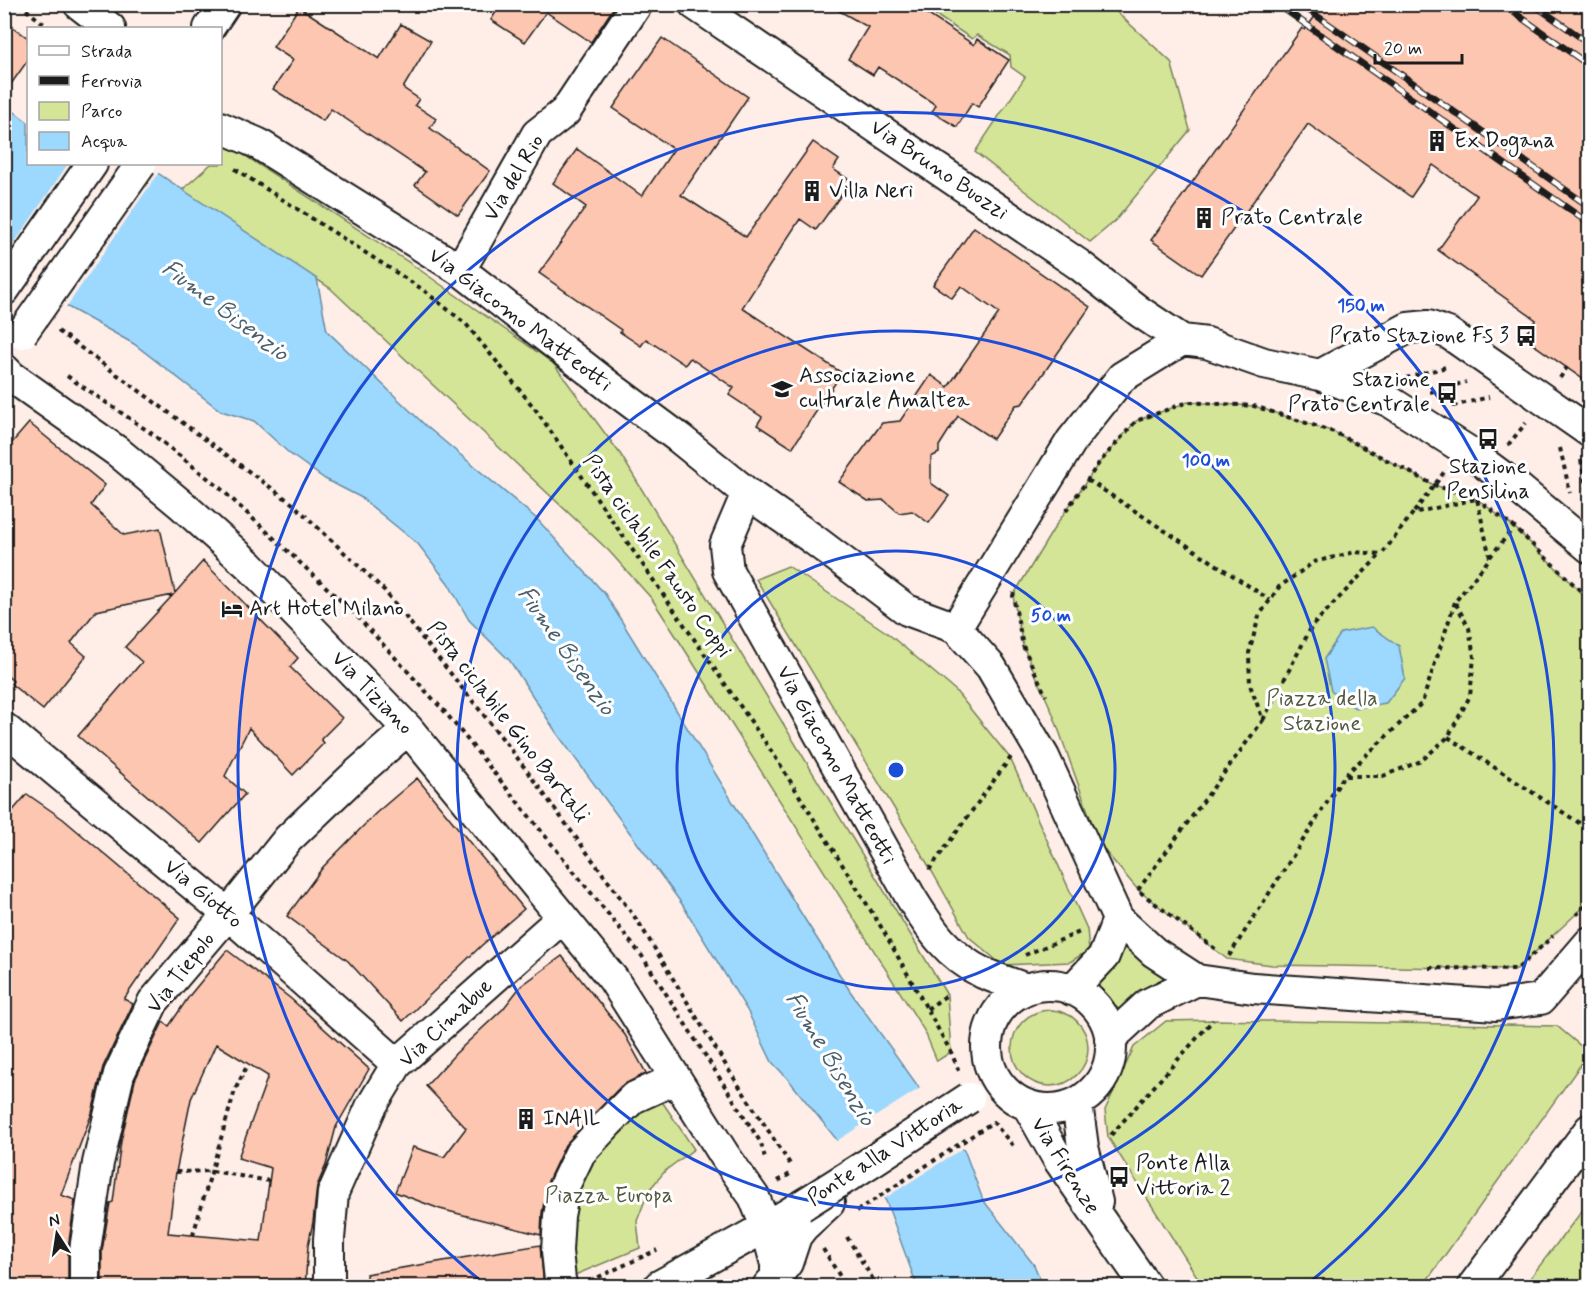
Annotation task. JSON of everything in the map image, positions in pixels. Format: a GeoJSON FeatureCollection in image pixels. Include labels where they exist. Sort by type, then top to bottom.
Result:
{"type":"FeatureCollection","features":[{"type":"Feature","properties":{"kind":"street"},"geometry":{"type":"LineString","coordinates":[[79,4],[109,27]]}},
{"type":"Feature","properties":{"kind":"street"},"geometry":{"type":"LineString","coordinates":[[210,27],[225,4]]}},
{"type":"Feature","properties":{"kind":"street","name":"Via del Rio"},"geometry":{"type":"LineString","coordinates":[[460,270],[537,134],[565,112],[637,4]]}},
{"type":"Feature","properties":{"kind":"street","name":"Via Bruno Buozzi"},"geometry":{"type":"LineString","coordinates":[[694,4],[1078,264],[1140,312],[1182,340]]}},
{"type":"Feature","properties":{"kind":"street","name":"Via Giacomo Matteotti"},"geometry":{"type":"LineString","coordinates":[[222,128],[257,143],[460,270],[747,493],[813,539],[907,610],[956,628]]}},
{"type":"Feature","properties":{"kind":"street"},"geometry":{"type":"LineString","coordinates":[[4,290],[91,165]]}},
{"type":"Feature","properties":{"kind":"street"},"geometry":{"type":"LineString","coordinates":[[13,345],[140,165]]}},
{"type":"Feature","properties":{"kind":"street"},"geometry":{"type":"LineString","coordinates":[[1320,375],[1408,328],[1428,326],[1456,338],[1585,445]]}},
{"type":"Feature","properties":{"kind":"street"},"geometry":{"type":"LineString","coordinates":[[1590,548],[1520,489],[1463,448],[1389,401],[1320,375],[1264,363],[1208,343],[1182,340],[1122,377],[1079,430],[956,628],[991,667],[1044,757],[1118,918],[1154,952],[1197,981],[1253,988],[1496,1005],[1541,999],[1590,942]]}},
{"type":"Feature","properties":{"kind":"street","name":"Via Tiziano"},"geometry":{"type":"LineString","coordinates":[[4,369],[118,452],[250,566],[408,729],[613,979],[675,1079]]}},
{"type":"Feature","properties":{"kind":"street","name":"Via Giacomo Matteotti"},"geometry":{"type":"LineString","coordinates":[[747,493],[726,545],[728,571],[910,896],[929,927],[950,951],[983,972],[1028,989]]}},
{"type":"Feature","properties":{"kind":"street","name":"Via Giotto"},"geometry":{"type":"LineString","coordinates":[[4,728],[228,914],[397,1064]]}},
{"type":"Feature","properties":{"kind":"street","name":"Via Tiepolo"},"geometry":{"type":"LineString","coordinates":[[85,1287],[85,1250],[98,1163],[119,1074],[153,1002],[288,839],[408,729]]}},
{"type":"Feature","properties":{"kind":"street","name":"Via Cimabue"},"geometry":{"type":"LineString","coordinates":[[329,1287],[329,1239],[333,1192],[371,1107],[397,1064],[562,918]]}},
{"type":"Feature","properties":{"kind":"street"},"geometry":{"type":"LineString","coordinates":[[1072,990],[1104,956],[1118,918]]}},
{"type":"Feature","properties":{"kind":"street"},"geometry":{"type":"LineString","coordinates":[[1110,1039],[1148,1004],[1197,981]]}},
{"type":"Feature","properties":{"kind":"street"},"geometry":{"type":"LineString","coordinates":[[1057,986],[1072,990],[1086,998],[1098,1009],[1106,1023],[1110,1039],[1110,1058],[1104,1076],[1093,1091],[1077,1103],[1044,1110],[1016,1098],[994,1078],[989,1064],[987,1044],[990,1025],[999,1010],[1012,998],[1028,989],[1057,986]]}},
{"type":"Feature","properties":{"kind":"street","name":"Ponte alla Vittoria"},"geometry":{"type":"LineString","coordinates":[[766,1227],[969,1098],[989,1064]]}},
{"type":"Feature","properties":{"kind":"street"},"geometry":{"type":"LineString","coordinates":[[575,1284],[560,1280],[557,1251],[559,1216],[565,1184],[580,1153],[633,1098],[675,1079],[754,1197],[766,1227],[776,1264],[772,1282]]}},
{"type":"Feature","properties":{"kind":"street","name":"Ponte alla Vittoria"},"geometry":{"type":"LineString","coordinates":[[969,1098],[1016,1098]]}},
{"type":"Feature","properties":{"kind":"street","name":"Via Firenze"},"geometry":{"type":"LineString","coordinates":[[1016,1098],[1146,1287]]}},
{"type":"Feature","properties":{"kind":"street","name":"Via Firenze"},"geometry":{"type":"LineString","coordinates":[[1077,1103],[1083,1147],[1103,1226]]}},
{"type":"Feature","properties":{"kind":"street"},"geometry":{"type":"LineString","coordinates":[[1473,1287],[1590,1129]]}},
{"type":"Feature","properties":{"kind":"street"},"geometry":{"type":"LineString","coordinates":[[772,1282],[787,1263],[796,1236],[803,1227],[874,1160]]}},
{"type":"Feature","properties":{"kind":"street"},"geometry":{"type":"LineString","coordinates":[[659,1287],[766,1227]]}},
{"type":"Feature","properties":{"kind":"path"},"geometry":{"type":"LineString","coordinates":[[19,4],[47,27]]}},
{"type":"Feature","properties":{"kind":"path","name":"Pista ciclabile Fausto Coppi"},"geometry":{"type":"LineString","coordinates":[[231,166],[422,289],[466,324],[537,410],[762,736],[883,930],[951,1052],[958,1069]]}},
{"type":"Feature","properties":{"kind":"path","name":"Pista ciclabile Gino Bartali"},"geometry":{"type":"LineString","coordinates":[[57,329],[293,504],[384,590],[510,748],[639,923],[730,1072],[792,1167]]}},
{"type":"Feature","properties":{"kind":"path"},"geometry":{"type":"LineString","coordinates":[[1397,381],[1448,367]]}},
{"type":"Feature","properties":{"kind":"path"},"geometry":{"type":"LineString","coordinates":[[1560,378],[1567,367]]}},
{"type":"Feature","properties":{"kind":"path"},"geometry":{"type":"LineString","coordinates":[[1425,393],[1468,381]]}},
{"type":"Feature","properties":{"kind":"path"},"geometry":{"type":"LineString","coordinates":[[1444,408],[1490,397]]}},
{"type":"Feature","properties":{"kind":"path"},"geometry":{"type":"LineString","coordinates":[[1063,516],[1099,463],[1136,422],[1188,402],[1254,406],[1334,432],[1434,485],[1477,499],[1514,527],[1590,600]]}},
{"type":"Feature","properties":{"kind":"path"},"geometry":{"type":"LineString","coordinates":[[1503,452],[1533,414]]}},
{"type":"Feature","properties":{"kind":"path"},"geometry":{"type":"LineString","coordinates":[[1559,443],[1571,496]]}},
{"type":"Feature","properties":{"kind":"path"},"geometry":{"type":"LineString","coordinates":[[1585,445],[1590,509]]}},
{"type":"Feature","properties":{"kind":"path"},"geometry":{"type":"LineString","coordinates":[[1138,890],[1263,720],[1312,626],[1382,554],[1463,448]]}},
{"type":"Feature","properties":{"kind":"path"},"geometry":{"type":"LineString","coordinates":[[1088,480],[1270,600]]}},
{"type":"Feature","properties":{"kind":"path"},"geometry":{"type":"LineString","coordinates":[[1413,513],[1477,499]]}},
{"type":"Feature","properties":{"kind":"path"},"geometry":{"type":"LineString","coordinates":[[1477,499],[1490,558]]}},
{"type":"Feature","properties":{"kind":"path"},"geometry":{"type":"LineString","coordinates":[[1238,960],[1227,959],[1344,776],[1422,704],[1455,602],[1514,527]]}},
{"type":"Feature","properties":{"kind":"path"},"geometry":{"type":"LineString","coordinates":[[1263,720],[1250,685],[1249,653],[1259,616],[1279,587],[1314,562],[1355,552],[1382,554]]}},
{"type":"Feature","properties":{"kind":"path"},"geometry":{"type":"LineString","coordinates":[[883,930],[1029,731],[1053,714],[1023,646],[1013,596],[1019,586]]}},
{"type":"Feature","properties":{"kind":"path"},"geometry":{"type":"LineString","coordinates":[[1344,776],[1383,776],[1421,761],[1448,737],[1470,696],[1474,657],[1469,628],[1455,602]]}},
{"type":"Feature","properties":{"kind":"path"},"geometry":{"type":"LineString","coordinates":[[1448,737],[1590,830]]}},
{"type":"Feature","properties":{"kind":"path"},"geometry":{"type":"LineString","coordinates":[[1130,881],[1138,890],[1218,952]]}},
{"type":"Feature","properties":{"kind":"path"},"geometry":{"type":"LineString","coordinates":[[1572,919],[1590,902]]}},
{"type":"Feature","properties":{"kind":"path"},"geometry":{"type":"LineString","coordinates":[[1023,956],[1087,929]]}},
{"type":"Feature","properties":{"kind":"path"},"geometry":{"type":"LineString","coordinates":[[1423,968],[1517,969],[1556,933]]}},
{"type":"Feature","properties":{"kind":"path"},"geometry":{"type":"LineString","coordinates":[[927,1010],[947,995]]}},
{"type":"Feature","properties":{"kind":"path"},"geometry":{"type":"LineString","coordinates":[[1108,1137],[1213,1020]]}},
{"type":"Feature","properties":{"kind":"path"},"geometry":{"type":"LineString","coordinates":[[193,1235],[235,1090],[248,1064]]}},
{"type":"Feature","properties":{"kind":"path"},"geometry":{"type":"LineString","coordinates":[[856,1212],[992,1123],[1019,1153]]}},
{"type":"Feature","properties":{"kind":"path"},"geometry":{"type":"LineString","coordinates":[[176,1172],[212,1171],[269,1181]]}},
{"type":"Feature","properties":{"kind":"path"},"geometry":{"type":"LineString","coordinates":[[754,1197],[796,1172]]}},
{"type":"Feature","properties":{"kind":"path"},"geometry":{"type":"LineString","coordinates":[[847,1237],[877,1287]]}},
{"type":"Feature","properties":{"kind":"path"},"geometry":{"type":"LineString","coordinates":[[822,1248],[846,1287]]}},
{"type":"Feature","properties":{"kind":"path"},"geometry":{"type":"LineString","coordinates":[[575,1284],[660,1249]]}},
{"type":"Feature","properties":{"kind":"green space"},"geometry":{"type":"Polygon","coordinates":[[[928,4],[1109,5],[1171,62],[1190,130],[1115,221],[1090,242],[975,152],[1025,77],[1011,67],[1010,55],[977,35],[972,39],[925,8],[928,4]]]}},
{"type":"Feature","properties":{"kind":"green space"},"geometry":{"type":"Polygon","coordinates":[[[227,144],[410,263],[553,363],[621,455],[947,995],[951,1052],[937,1061],[925,1032],[652,599],[609,551],[330,288],[182,190],[210,165],[222,165],[222,152],[227,144]]]}},
{"type":"Feature","properties":{"kind":"green space","name":"Piazza della Stazione"},"geometry":{"type":"Polygon","coordinates":[[[1188,402],[1254,406],[1334,432],[1434,485],[1477,499],[1514,527],[1589,600],[1589,902],[1517,969],[1272,965],[1227,959],[1138,890],[1100,845],[1053,714],[1023,646],[1013,596],[1056,525],[1099,463],[1136,421],[1188,402]]]}},
{"type":"Feature","properties":{"kind":"green space"},"geometry":{"type":"Polygon","coordinates":[[[788,566],[886,632],[955,690],[1010,758],[1087,929],[1089,950],[1070,962],[1002,965],[969,937],[756,579],[788,566]]]}},
{"type":"Feature","properties":{"kind":"green space"},"geometry":{"type":"Polygon","coordinates":[[[1127,934],[1177,980],[1116,1014],[1109,998],[1096,986],[1127,934]]]}},
{"type":"Feature","properties":{"kind":"green space"},"geometry":{"type":"Polygon","coordinates":[[[1050,1010],[1064,1013],[1077,1021],[1085,1034],[1088,1048],[1085,1062],[1077,1075],[1064,1083],[1050,1086],[1036,1083],[1023,1075],[1015,1062],[1012,1048],[1015,1034],[1023,1021],[1036,1013],[1050,1010]]]}},
{"type":"Feature","properties":{"kind":"green space"},"geometry":{"type":"Polygon","coordinates":[[[1166,1021],[1557,1026],[1589,1053],[1423,1286],[1203,1286],[1108,1137],[1105,1110],[1134,1047],[1166,1021]]]}},
{"type":"Feature","properties":{"kind":"green space","name":"Piazza Europa"},"geometry":{"type":"Polygon","coordinates":[[[659,1097],[694,1149],[666,1170],[649,1190],[637,1221],[640,1248],[575,1275],[568,1248],[574,1189],[612,1128],[659,1097]]]}},
{"type":"Feature","properties":{"kind":"green space"},"geometry":{"type":"Polygon","coordinates":[[[1589,1202],[1589,1286],[1524,1286],[1589,1202]]]}},
{"type":"Feature","properties":{"kind":"water","name":"Fiume Bisenzio"},"geometry":{"type":"Polygon","coordinates":[[[4,104],[27,121],[27,165],[146,165],[317,279],[327,331],[426,426],[537,519],[605,594],[850,991],[965,1152],[983,1200],[1034,1265],[1043,1286],[917,1286],[886,1201],[772,1062],[747,1010],[682,904],[556,732],[510,661],[469,620],[448,583],[418,544],[360,497],[325,479],[290,454],[254,421],[221,411],[134,344],[5,272],[4,104]]]}},
{"type":"Feature","properties":{"kind":"water"},"geometry":{"type":"Polygon","coordinates":[[[1372,627],[1399,646],[1405,678],[1386,703],[1355,708],[1331,691],[1324,659],[1341,633],[1372,627]]]}},
{"type":"Feature","properties":{"kind":"pier"},"geometry":{"type":"Polygon","coordinates":[[[67,165],[148,165],[159,172],[65,309],[4,275],[5,257],[67,165]]]}},
{"type":"Feature","properties":{"kind":"pier"},"geometry":{"type":"Polygon","coordinates":[[[922,1087],[965,1147],[882,1200],[835,1142],[922,1087]]]}},
{"type":"Feature","properties":{"kind":"building"},"geometry":{"type":"Polygon","coordinates":[[[501,4],[616,4],[591,42],[546,12],[525,42],[491,20],[501,4]]]}},
{"type":"Feature","properties":{"kind":"building"},"geometry":{"type":"Polygon","coordinates":[[[827,4],[912,4],[974,45],[977,39],[1009,60],[978,107],[972,103],[957,127],[932,112],[936,105],[878,67],[873,75],[848,59],[868,27],[827,4]]]}},
{"type":"Feature","properties":{"kind":"building"},"geometry":{"type":"Polygon","coordinates":[[[1324,4],[1590,4],[1590,384],[1523,337],[1536,320],[1438,250],[1477,196],[1433,165],[1411,197],[1308,124],[1201,275],[1151,240],[1302,28],[1305,30],[1324,4]]]}},
{"type":"Feature","properties":{"kind":"building"},"geometry":{"type":"Polygon","coordinates":[[[299,7],[379,59],[401,24],[431,41],[403,88],[419,99],[415,105],[436,119],[430,128],[490,171],[458,215],[415,185],[425,172],[331,109],[323,121],[273,89],[293,60],[273,47],[299,7]]]}},
{"type":"Feature","properties":{"kind":"building"},"geometry":{"type":"Polygon","coordinates":[[[4,21],[27,37],[27,61],[4,94],[4,21]]]}},
{"type":"Feature","properties":{"kind":"building"},"geometry":{"type":"Polygon","coordinates":[[[662,38],[748,97],[681,195],[746,237],[813,142],[839,160],[833,169],[851,181],[816,230],[800,219],[742,308],[842,373],[792,448],[757,425],[762,417],[729,395],[734,388],[690,358],[685,365],[646,339],[641,346],[539,273],[586,207],[553,183],[577,149],[642,196],[674,149],[613,108],[662,38]]]}},
{"type":"Feature","properties":{"kind":"building"},"geometry":{"type":"Polygon","coordinates":[[[974,227],[1090,307],[1022,404],[1016,405],[993,439],[958,416],[939,446],[939,453],[931,457],[931,483],[949,496],[929,523],[912,511],[899,513],[884,500],[868,501],[839,482],[882,423],[900,421],[931,375],[948,387],[999,313],[961,286],[952,298],[933,285],[974,227]]]}},
{"type":"Feature","properties":{"kind":"building"},"geometry":{"type":"Polygon","coordinates":[[[29,423],[105,485],[91,505],[124,535],[160,528],[175,593],[203,561],[298,658],[290,667],[342,718],[321,739],[324,743],[293,775],[249,728],[225,776],[245,794],[202,843],[78,736],[142,662],[125,647],[173,595],[96,611],[71,643],[86,656],[43,710],[11,684],[13,681],[4,673],[4,452],[29,423]]]}},
{"type":"Feature","properties":{"kind":"building"},"geometry":{"type":"Polygon","coordinates":[[[417,778],[524,909],[482,945],[403,1021],[348,961],[287,916],[323,867],[376,813],[417,778]]]}},
{"type":"Feature","properties":{"kind":"building"},"geometry":{"type":"Polygon","coordinates":[[[27,794],[63,819],[180,918],[124,999],[133,1004],[103,1067],[92,1113],[61,1195],[75,1200],[68,1248],[68,1287],[4,1287],[4,821],[27,794]]]}},
{"type":"Feature","properties":{"kind":"building"},"geometry":{"type":"Polygon","coordinates":[[[227,950],[290,998],[369,1069],[336,1127],[326,1165],[317,1186],[308,1246],[305,1287],[102,1287],[102,1251],[110,1203],[113,1202],[121,1141],[135,1080],[163,1022],[169,1026],[190,995],[227,950]],[[216,1044],[191,1099],[176,1172],[168,1233],[261,1241],[271,1168],[238,1158],[268,1076],[216,1044]]]}},
{"type":"Feature","properties":{"kind":"building","name":"INAIL"},"geometry":{"type":"Polygon","coordinates":[[[562,956],[625,1035],[646,1073],[621,1086],[565,1145],[548,1181],[542,1213],[541,1235],[440,1209],[395,1192],[413,1147],[444,1157],[466,1128],[426,1086],[456,1053],[503,1009],[521,986],[562,956]]]}},
{"type":"Feature","properties":{"kind":"building"},"geometry":{"type":"Polygon","coordinates":[[[540,1245],[544,1287],[367,1287],[366,1274],[540,1245]]]}},
{"type":"Feature","properties":{"kind":"railway"},"geometry":{"type":"LineString","coordinates":[[1277,4],[1590,224]]}},
{"type":"Feature","properties":{"kind":"railway"},"geometry":{"type":"LineString","coordinates":[[1300,4],[1590,207]]}},
{"type":"Feature","properties":{"kind":"railway"},"geometry":{"type":"LineString","coordinates":[[1502,4],[1590,66]]}},
{"type":"Feature","properties":{"kind":"railway"},"geometry":{"type":"LineString","coordinates":[[1533,4],[1590,44]]}},
{"type":"Feature","properties":{"kind":"place","name":"Ex Dogana"},"geometry":{"type":"Point","coordinates":[1437,141]}},
{"type":"Feature","properties":{"kind":"place","name":"Villa Neri"},"geometry":{"type":"Point","coordinates":[812,191]}},
{"type":"Feature","properties":{"kind":"place","name":"Prato Centrale"},"geometry":{"type":"Point","coordinates":[1204,218]}},
{"type":"Feature","properties":{"kind":"place","name":"Prato Stazione Fs 3"},"geometry":{"type":"Point","coordinates":[1526,336]}},
{"type":"Feature","properties":{"kind":"place","name":"Associazione culturale Amaltea"},"geometry":{"type":"Point","coordinates":[782,389]}},
{"type":"Feature","properties":{"kind":"place","name":"Stazione Prato Centrale"},"geometry":{"type":"Point","coordinates":[1447,393]}},
{"type":"Feature","properties":{"kind":"place","name":"Stazione Pensilina"},"geometry":{"type":"Point","coordinates":[1488,439]}},
{"type":"Feature","properties":{"kind":"place","name":"Art Hotel Milano"},"geometry":{"type":"Point","coordinates":[232,609]}},
{"type":"Feature","properties":{"kind":"place","name":"INAIL"},"geometry":{"type":"Point","coordinates":[526,1119]}},
{"type":"Feature","properties":{"kind":"place","name":"Ponte Alla Vittoria 2"},"geometry":{"type":"Point","coordinates":[1119,1177]}}]}
